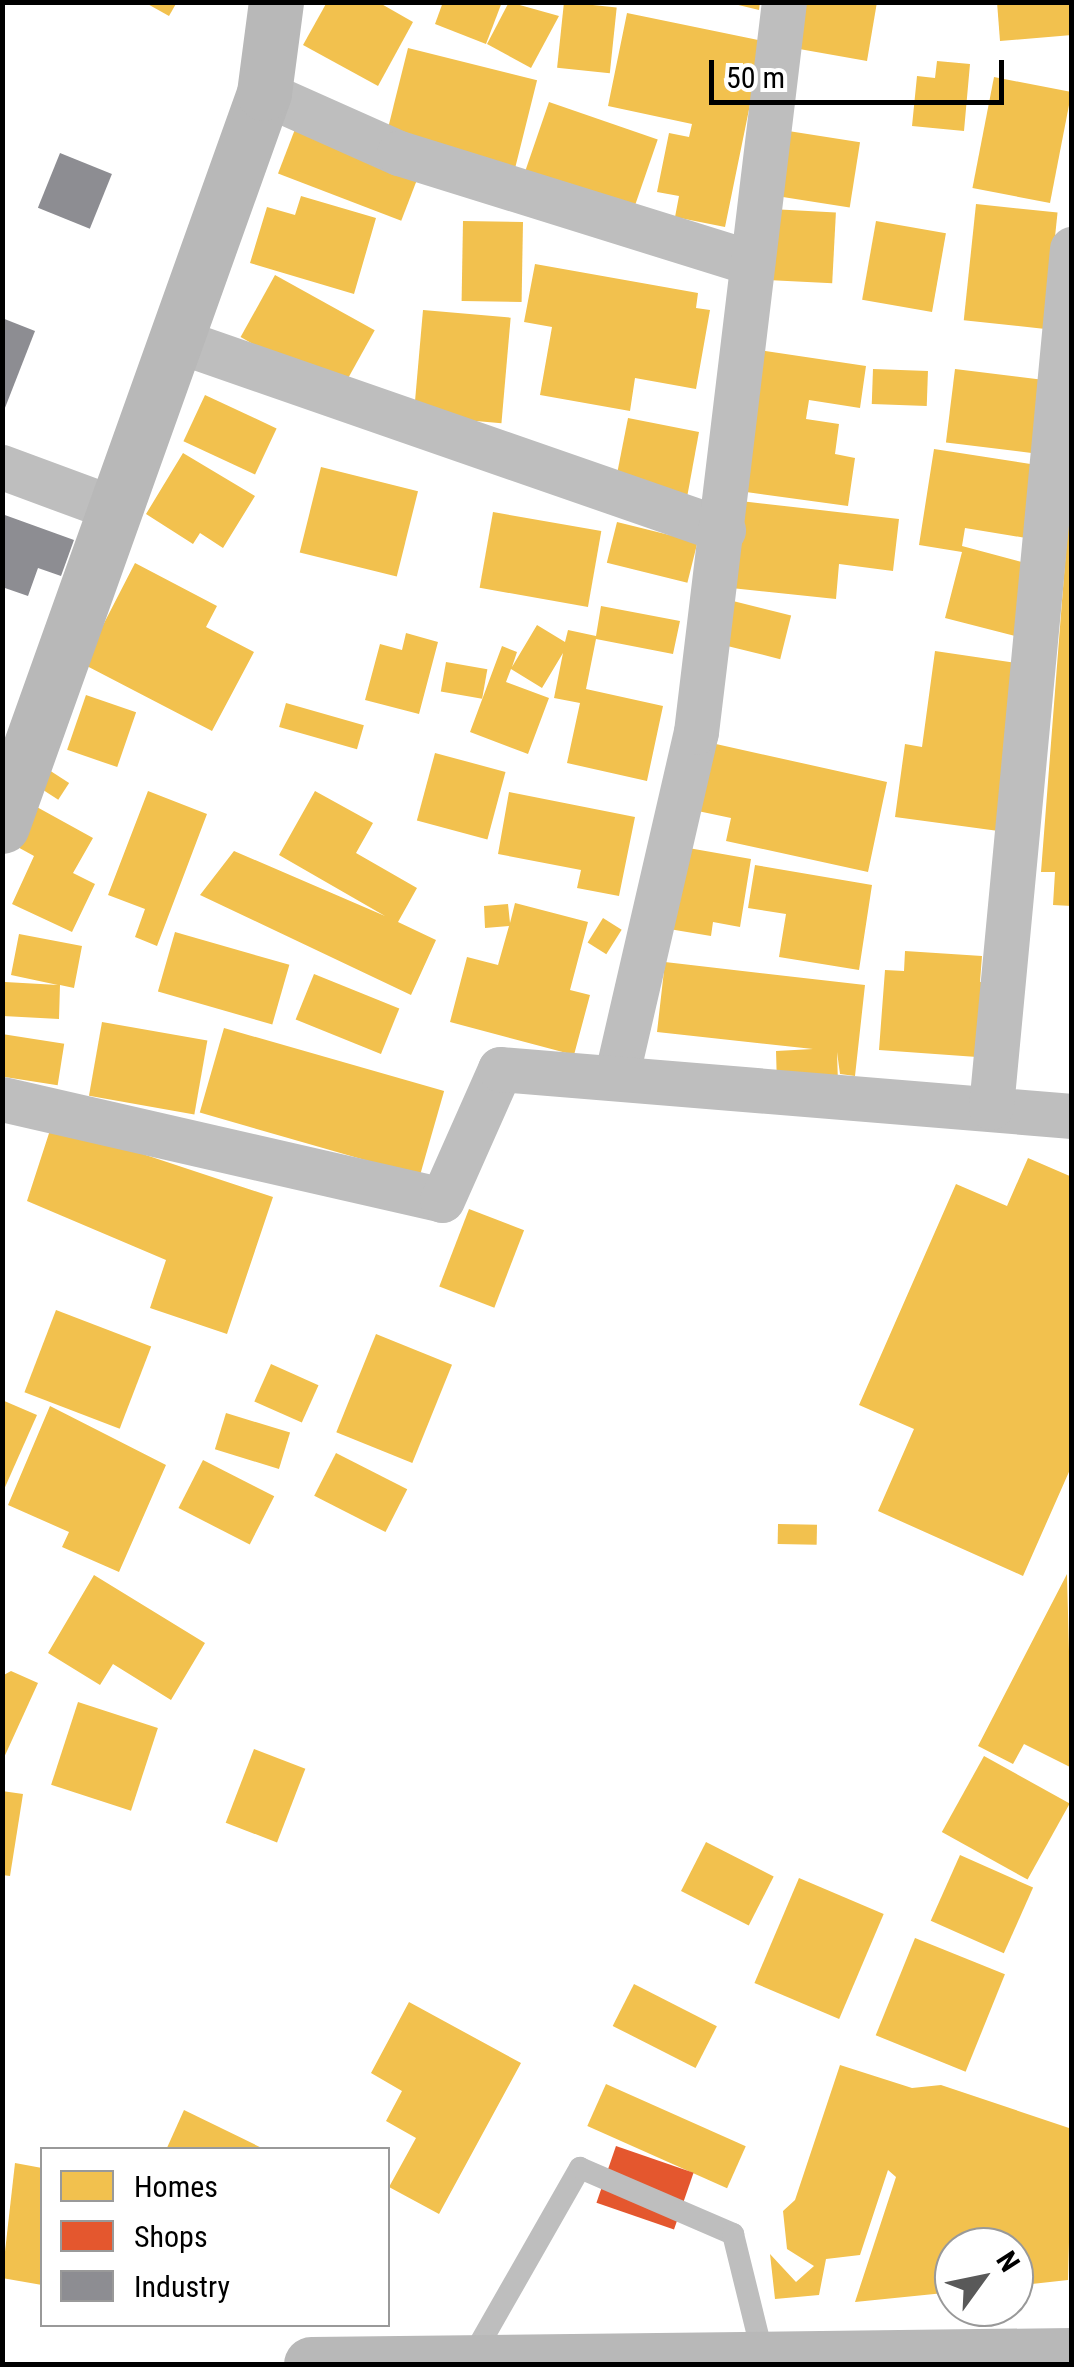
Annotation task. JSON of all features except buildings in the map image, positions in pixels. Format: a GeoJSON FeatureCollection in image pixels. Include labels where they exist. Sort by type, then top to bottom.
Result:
{"type":"FeatureCollection","features":[{"type":"Feature","properties":{"kind":"main road"},"geometry":{"type":"LineString","coordinates":[[2,826],[179,341],[264,93],[276,2]]}},
{"type":"Feature","properties":{"kind":"main road"},"geometry":{"type":"LineString","coordinates":[[311,2364],[1072,2356]]}},
{"type":"Feature","properties":{"kind":"street"},"geometry":{"type":"LineString","coordinates":[[616,1078],[696,732],[784,2]]}},
{"type":"Feature","properties":{"kind":"street"},"geometry":{"type":"LineString","coordinates":[[264,93],[398,153],[752,263]]}},
{"type":"Feature","properties":{"kind":"street"},"geometry":{"type":"LineString","coordinates":[[991,1108],[1072,249]]}},
{"type":"Feature","properties":{"kind":"street"},"geometry":{"type":"LineString","coordinates":[[179,341],[723,530]]}},
{"type":"Feature","properties":{"kind":"street"},"geometry":{"type":"LineString","coordinates":[[2,467],[118,510]]}},
{"type":"Feature","properties":{"kind":"street"},"geometry":{"type":"LineString","coordinates":[[2,1100],[442,1200],[500,1068],[1072,1116]]}},
{"type":"Feature","properties":{"kind":"lane"},"geometry":{"type":"LineString","coordinates":[[468,2364],[580,2168],[733,2234],[764,2360]]}}]}
